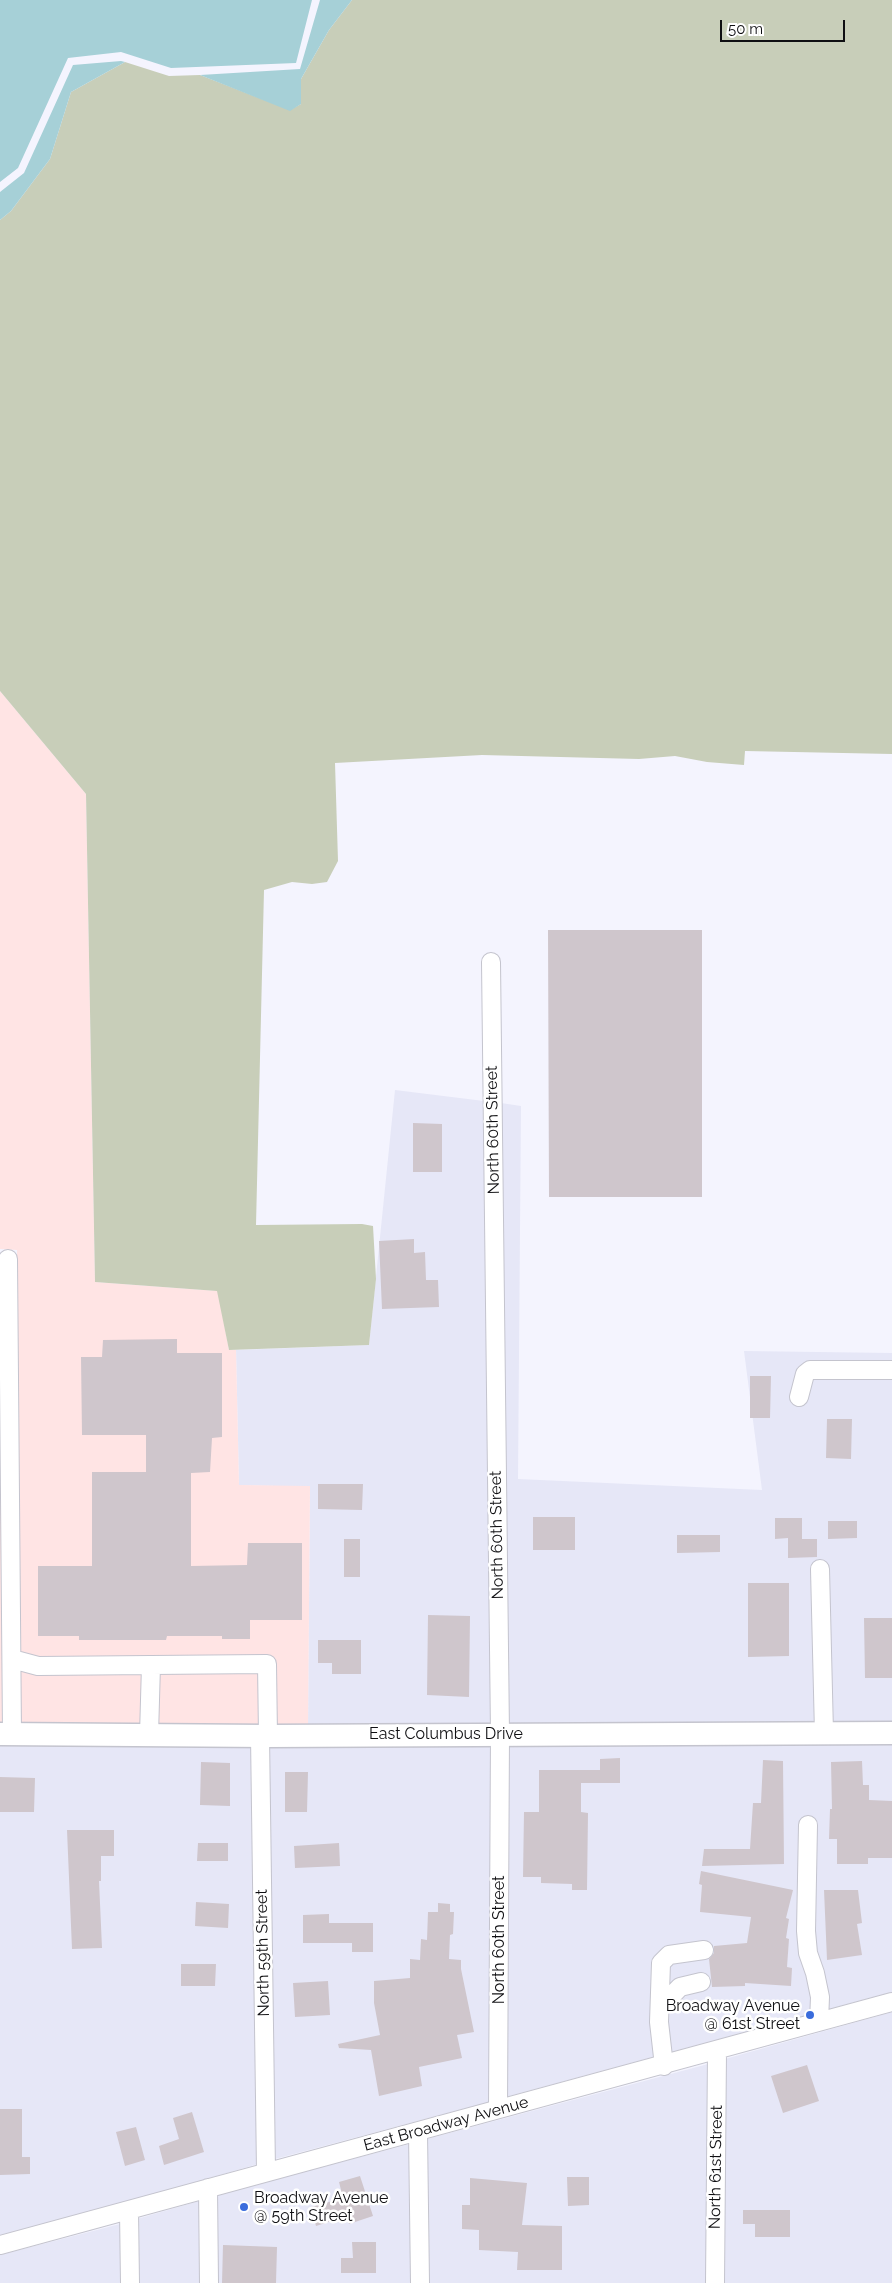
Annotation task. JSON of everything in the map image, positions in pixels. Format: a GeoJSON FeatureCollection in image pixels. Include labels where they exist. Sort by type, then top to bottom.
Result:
{"type":"FeatureCollection","features":[{"type":"Feature","properties":{"kind":"main road","name":"East Columbus Drive"},"geometry":{"type":"LineString","coordinates":[[6,1734],[264,1736],[892,1733]]}},
{"type":"Feature","properties":{"kind":"street","name":"North 60th Street"},"geometry":{"type":"LineString","coordinates":[[491,962],[500,1734],[498,2109]]}},
{"type":"Feature","properties":{"kind":"street"},"geometry":{"type":"LineString","coordinates":[[6,1734],[12,1659],[5,1477],[5,1355],[8,1259]]}},
{"type":"Feature","properties":{"kind":"street"},"geometry":{"type":"LineString","coordinates":[[798,1397],[805,1374],[810,1370],[892,1370]]}},
{"type":"Feature","properties":{"kind":"street"},"geometry":{"type":"LineString","coordinates":[[820,1569],[824,1733]]}},
{"type":"Feature","properties":{"kind":"street"},"geometry":{"type":"LineString","coordinates":[[12,1659],[38,1666],[151,1666],[149,1735]]}},
{"type":"Feature","properties":{"kind":"street","name":"North 59th Street"},"geometry":{"type":"LineString","coordinates":[[151,1666],[267,1664],[264,1736],[266,2171]]}},
{"type":"Feature","properties":{"kind":"street"},"geometry":{"type":"LineString","coordinates":[[808,1825],[806,1931],[808,1954],[815,1973],[820,1997],[819,2022]]}},
{"type":"Feature","properties":{"kind":"street"},"geometry":{"type":"LineString","coordinates":[[664,2066],[660,2008],[661,1963],[669,1954],[704,1950]]}},
{"type":"Feature","properties":{"kind":"street"},"geometry":{"type":"LineString","coordinates":[[660,2008],[680,1987],[701,1982]]}},
{"type":"Feature","properties":{"kind":"street","name":"East Broadway Avenue"},"geometry":{"type":"LineString","coordinates":[[0,2245],[129,2212],[266,2171],[717,2052],[892,2002]]}},
{"type":"Feature","properties":{"kind":"street","name":"North 61st Street"},"geometry":{"type":"LineString","coordinates":[[715,2283],[717,2052]]}},
{"type":"Feature","properties":{"kind":"street"},"geometry":{"type":"LineString","coordinates":[[418,2132],[420,2283]]}},
{"type":"Feature","properties":{"kind":"street"},"geometry":{"type":"LineString","coordinates":[[208,2188],[209,2283]]}},
{"type":"Feature","properties":{"kind":"street"},"geometry":{"type":"LineString","coordinates":[[129,2212],[130,2283]]}},
{"type":"Feature","properties":{"kind":"shaded area"},"geometry":{"type":"Polygon","coordinates":[[[0,691],[86,794],[95,1282],[218,1291],[229,1350],[236,1350],[239,1485],[310,1486],[308,1726],[21,1724],[17,1250],[0,1249],[0,691]]]}},
{"type":"Feature","properties":{"kind":"shaded area"},"geometry":{"type":"Polygon","coordinates":[[[395,1090],[484,1101],[491,1724],[308,1726],[310,1487],[239,1485],[236,1350],[369,1345],[395,1090]]]}},
{"type":"Feature","properties":{"kind":"shaded area"},"geometry":{"type":"Polygon","coordinates":[[[501,1103],[521,1106],[518,1479],[762,1490],[744,1351],[892,1353],[892,1723],[508,1724],[501,1103]]]}},
{"type":"Feature","properties":{"kind":"shaded area"},"geometry":{"type":"Polygon","coordinates":[[[0,1285],[3,1724],[0,1724],[0,1285]]]}},
{"type":"Feature","properties":{"kind":"shaded area"},"geometry":{"type":"Polygon","coordinates":[[[491,1743],[489,2102],[275,2159],[269,1746],[491,1743]]]}},
{"type":"Feature","properties":{"kind":"shaded area"},"geometry":{"type":"Polygon","coordinates":[[[508,1743],[892,1743],[892,1992],[506,2097],[508,1743]]]}},
{"type":"Feature","properties":{"kind":"shaded area"},"geometry":{"type":"Polygon","coordinates":[[[0,1744],[251,1746],[258,2164],[127,2202],[0,2235],[0,1744]]]}},
{"type":"Feature","properties":{"kind":"shaded area"},"geometry":{"type":"Polygon","coordinates":[[[892,2012],[892,2283],[723,2283],[725,2059],[892,2012]]]}},
{"type":"Feature","properties":{"kind":"shaded area"},"geometry":{"type":"Polygon","coordinates":[[[708,2064],[706,2283],[429,2283],[427,2139],[708,2064]]]}},
{"type":"Feature","properties":{"kind":"shaded area"},"geometry":{"type":"Polygon","coordinates":[[[410,2144],[412,2283],[138,2283],[137,2219],[268,2181],[410,2144]]]}},
{"type":"Feature","properties":{"kind":"shaded area"},"geometry":{"type":"Polygon","coordinates":[[[120,2224],[121,2283],[0,2283],[0,2255],[120,2224]]]}},
{"type":"Feature","properties":{"kind":"green space"},"geometry":{"type":"Polygon","coordinates":[[[352,0],[892,0],[892,754],[745,751],[744,765],[707,762],[675,756],[639,759],[482,755],[335,763],[338,861],[327,882],[312,884],[292,882],[264,890],[256,1225],[362,1224],[373,1226],[376,1279],[369,1345],[229,1350],[217,1291],[95,1282],[86,794],[0,691],[0,220],[11,211],[50,159],[71,92],[125,62],[169,76],[200,75],[290,110],[301,104],[301,79],[329,30],[352,0]]]}},
{"type":"Feature","properties":{"kind":"water"},"geometry":{"type":"Polygon","coordinates":[[[0,0],[312,0],[296,63],[171,68],[121,52],[68,58],[18,168],[0,182],[0,0]]]}},
{"type":"Feature","properties":{"kind":"water"},"geometry":{"type":"Polygon","coordinates":[[[320,0],[352,0],[329,30],[301,79],[301,104],[290,111],[200,75],[300,69],[320,0]]]}},
{"type":"Feature","properties":{"kind":"water"},"geometry":{"type":"Polygon","coordinates":[[[125,62],[71,92],[50,159],[11,211],[0,220],[0,192],[24,173],[73,65],[125,62]]]}},
{"type":"Feature","properties":{"kind":"building"},"geometry":{"type":"Polygon","coordinates":[[[548,930],[702,930],[702,1197],[549,1197],[548,930]]]}},
{"type":"Feature","properties":{"kind":"building"},"geometry":{"type":"Polygon","coordinates":[[[413,1123],[442,1124],[442,1172],[413,1172],[413,1123]]]}},
{"type":"Feature","properties":{"kind":"building"},"geometry":{"type":"Polygon","coordinates":[[[414,1239],[414,1253],[425,1252],[426,1280],[438,1280],[439,1307],[382,1309],[379,1241],[414,1239]]]}},
{"type":"Feature","properties":{"kind":"building"},"geometry":{"type":"Polygon","coordinates":[[[177,1339],[177,1353],[222,1353],[222,1437],[212,1438],[210,1472],[191,1473],[191,1566],[247,1565],[248,1543],[302,1543],[302,1620],[250,1620],[250,1639],[222,1639],[222,1636],[167,1636],[166,1640],[79,1640],[79,1636],[38,1636],[38,1566],[92,1566],[92,1472],[146,1472],[146,1435],[82,1435],[81,1357],[102,1357],[103,1340],[177,1339]]]}},
{"type":"Feature","properties":{"kind":"building"},"geometry":{"type":"Polygon","coordinates":[[[750,1376],[771,1376],[770,1418],[750,1418],[750,1376]]]}},
{"type":"Feature","properties":{"kind":"building"},"geometry":{"type":"Polygon","coordinates":[[[827,1419],[852,1419],[851,1459],[826,1458],[827,1419]]]}},
{"type":"Feature","properties":{"kind":"building"},"geometry":{"type":"Polygon","coordinates":[[[318,1484],[363,1484],[362,1510],[318,1509],[318,1484]]]}},
{"type":"Feature","properties":{"kind":"building"},"geometry":{"type":"Polygon","coordinates":[[[533,1517],[575,1517],[575,1550],[533,1550],[533,1517]]]}},
{"type":"Feature","properties":{"kind":"building"},"geometry":{"type":"Polygon","coordinates":[[[775,1518],[802,1518],[802,1539],[817,1539],[817,1557],[788,1558],[788,1538],[775,1539],[775,1518]]]}},
{"type":"Feature","properties":{"kind":"building"},"geometry":{"type":"Polygon","coordinates":[[[828,1521],[857,1521],[857,1538],[828,1539],[828,1521]]]}},
{"type":"Feature","properties":{"kind":"building"},"geometry":{"type":"Polygon","coordinates":[[[677,1535],[720,1535],[720,1552],[677,1553],[677,1535]]]}},
{"type":"Feature","properties":{"kind":"building"},"geometry":{"type":"Polygon","coordinates":[[[344,1539],[360,1539],[360,1577],[344,1577],[344,1539]]]}},
{"type":"Feature","properties":{"kind":"building"},"geometry":{"type":"Polygon","coordinates":[[[748,1583],[789,1583],[789,1656],[748,1657],[748,1583]]]}},
{"type":"Feature","properties":{"kind":"building"},"geometry":{"type":"Polygon","coordinates":[[[428,1615],[470,1616],[469,1697],[427,1695],[428,1615]]]}},
{"type":"Feature","properties":{"kind":"building"},"geometry":{"type":"Polygon","coordinates":[[[864,1618],[892,1618],[892,1678],[865,1678],[864,1618]]]}},
{"type":"Feature","properties":{"kind":"building"},"geometry":{"type":"Polygon","coordinates":[[[318,1640],[361,1640],[361,1674],[332,1674],[332,1663],[318,1663],[318,1640]]]}},
{"type":"Feature","properties":{"kind":"building"},"geometry":{"type":"Polygon","coordinates":[[[620,1758],[620,1783],[581,1783],[581,1812],[588,1813],[587,1890],[572,1890],[572,1884],[541,1883],[541,1877],[523,1877],[524,1812],[539,1812],[539,1770],[600,1770],[600,1759],[620,1758]]]}},
{"type":"Feature","properties":{"kind":"building"},"geometry":{"type":"Polygon","coordinates":[[[763,1760],[783,1761],[784,1864],[702,1866],[704,1849],[750,1849],[753,1803],[761,1803],[763,1760]]]}},
{"type":"Feature","properties":{"kind":"building"},"geometry":{"type":"Polygon","coordinates":[[[862,1761],[863,1785],[869,1785],[869,1800],[892,1801],[892,1858],[868,1858],[868,1864],[837,1864],[837,1839],[829,1839],[830,1809],[832,1809],[831,1762],[862,1761]]]}},
{"type":"Feature","properties":{"kind":"building"},"geometry":{"type":"Polygon","coordinates":[[[201,1762],[230,1763],[230,1806],[200,1805],[201,1762]]]}},
{"type":"Feature","properties":{"kind":"building"},"geometry":{"type":"Polygon","coordinates":[[[285,1772],[308,1772],[307,1812],[285,1812],[285,1772]]]}},
{"type":"Feature","properties":{"kind":"building"},"geometry":{"type":"Polygon","coordinates":[[[0,1777],[35,1778],[34,1812],[0,1812],[0,1777]]]}},
{"type":"Feature","properties":{"kind":"building"},"geometry":{"type":"Polygon","coordinates":[[[67,1830],[114,1830],[114,1856],[101,1856],[101,1881],[99,1881],[102,1948],[72,1949],[67,1830]]]}},
{"type":"Feature","properties":{"kind":"building"},"geometry":{"type":"Polygon","coordinates":[[[198,1843],[228,1843],[228,1861],[197,1861],[198,1843]]]}},
{"type":"Feature","properties":{"kind":"building"},"geometry":{"type":"Polygon","coordinates":[[[339,1843],[340,1866],[295,1868],[294,1846],[339,1843]]]}},
{"type":"Feature","properties":{"kind":"building"},"geometry":{"type":"Polygon","coordinates":[[[701,1871],[793,1890],[786,1918],[789,1919],[786,1938],[789,1939],[787,1967],[792,1968],[791,1986],[745,1983],[745,1986],[712,1987],[709,1959],[714,1953],[714,1946],[747,1943],[751,1917],[700,1912],[702,1885],[699,1884],[701,1871]]]}},
{"type":"Feature","properties":{"kind":"building"},"geometry":{"type":"Polygon","coordinates":[[[824,1890],[858,1890],[862,1923],[857,1924],[862,1955],[827,1960],[824,1890]]]}},
{"type":"Feature","properties":{"kind":"building"},"geometry":{"type":"Polygon","coordinates":[[[196,1902],[229,1904],[228,1928],[195,1926],[196,1902]]]}},
{"type":"Feature","properties":{"kind":"building"},"geometry":{"type":"Polygon","coordinates":[[[438,1903],[450,1904],[450,1912],[454,1912],[453,1934],[450,1935],[449,1959],[461,1960],[461,1969],[474,2032],[457,2035],[462,2058],[419,2067],[422,2086],[379,2096],[371,2050],[339,2048],[338,2044],[380,2035],[374,2003],[374,1981],[410,1978],[410,1959],[420,1960],[421,1939],[427,1940],[428,1912],[438,1912],[438,1903]]]}},
{"type":"Feature","properties":{"kind":"building"},"geometry":{"type":"Polygon","coordinates":[[[329,1914],[329,1923],[373,1923],[373,1952],[352,1952],[352,1943],[303,1943],[303,1915],[329,1914]]]}},
{"type":"Feature","properties":{"kind":"building"},"geometry":{"type":"Polygon","coordinates":[[[181,1964],[216,1964],[215,1986],[181,1986],[181,1964]]]}},
{"type":"Feature","properties":{"kind":"building"},"geometry":{"type":"Polygon","coordinates":[[[328,1981],[330,2015],[295,2017],[293,1983],[328,1981]]]}},
{"type":"Feature","properties":{"kind":"building"},"geometry":{"type":"Polygon","coordinates":[[[807,2065],[819,2101],[783,2113],[771,2076],[807,2065]]]}},
{"type":"Feature","properties":{"kind":"building"},"geometry":{"type":"Polygon","coordinates":[[[0,2109],[22,2109],[22,2157],[30,2157],[30,2174],[0,2175],[0,2109]]]}},
{"type":"Feature","properties":{"kind":"building"},"geometry":{"type":"Polygon","coordinates":[[[192,2112],[204,2152],[164,2165],[159,2146],[179,2139],[173,2118],[192,2112]]]}},
{"type":"Feature","properties":{"kind":"building"},"geometry":{"type":"Polygon","coordinates":[[[136,2127],[145,2160],[125,2166],[116,2132],[136,2127]]]}},
{"type":"Feature","properties":{"kind":"building"},"geometry":{"type":"Polygon","coordinates":[[[360,2176],[373,2216],[349,2224],[347,2216],[316,2226],[311,2207],[343,2198],[339,2182],[360,2176]]]}},
{"type":"Feature","properties":{"kind":"building"},"geometry":{"type":"Polygon","coordinates":[[[567,2177],[589,2177],[589,2205],[568,2206],[567,2177]]]}},
{"type":"Feature","properties":{"kind":"building"},"geometry":{"type":"Polygon","coordinates":[[[470,2178],[527,2183],[522,2225],[562,2226],[562,2270],[517,2270],[518,2252],[479,2250],[479,2230],[462,2229],[462,2205],[470,2205],[470,2178]]]}},
{"type":"Feature","properties":{"kind":"building"},"geometry":{"type":"Polygon","coordinates":[[[743,2210],[790,2210],[790,2237],[755,2237],[755,2224],[743,2224],[743,2210]]]}},
{"type":"Feature","properties":{"kind":"building"},"geometry":{"type":"Polygon","coordinates":[[[352,2242],[376,2242],[376,2273],[341,2273],[341,2258],[353,2258],[352,2242]]]}},
{"type":"Feature","properties":{"kind":"building"},"geometry":{"type":"Polygon","coordinates":[[[223,2245],[277,2247],[276,2283],[222,2283],[223,2245]]]}},
{"type":"Feature","properties":{"kind":"place","name":"Broadway Avenue @ 61st Street"},"geometry":{"type":"Point","coordinates":[810,2015]}},
{"type":"Feature","properties":{"kind":"place","name":"Broadway Avenue @ 59th Street"},"geometry":{"type":"Point","coordinates":[244,2207]}}]}
